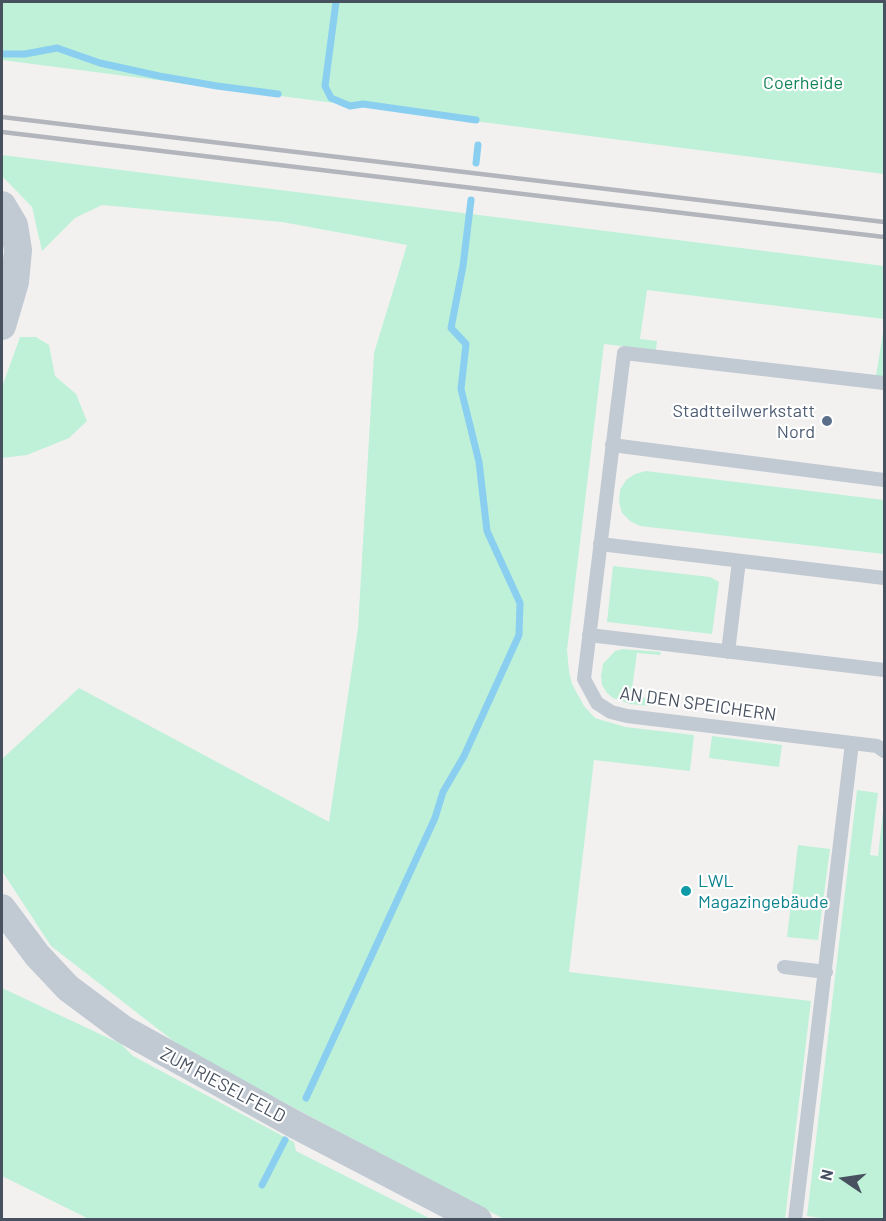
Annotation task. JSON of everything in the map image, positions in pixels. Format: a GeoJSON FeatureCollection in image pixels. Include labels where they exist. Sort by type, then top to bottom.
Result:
{"type":"FeatureCollection","features":[{"type":"Feature","properties":{"kind":"street"},"geometry":{"type":"LineString","coordinates":[[2,205],[14,225],[18,250],[15,282],[2,326]]}},
{"type":"Feature","properties":{"kind":"street","name":"ZUM RIESELFELD"},"geometry":{"type":"LineString","coordinates":[[2,908],[37,955],[68,988],[123,1029],[294,1124],[478,1220]]}},
{"type":"Feature","properties":{"kind":"lane","name":"AN DEN SPEICHERN"},"geometry":{"type":"LineString","coordinates":[[885,382],[624,352],[584,679],[597,703],[611,712],[627,716],[877,746],[885,752]]}},
{"type":"Feature","properties":{"kind":"lane"},"geometry":{"type":"LineString","coordinates":[[612,445],[885,480]]}},
{"type":"Feature","properties":{"kind":"lane"},"geometry":{"type":"LineString","coordinates":[[600,544],[885,578]]}},
{"type":"Feature","properties":{"kind":"lane"},"geometry":{"type":"LineString","coordinates":[[728,652],[739,561]]}},
{"type":"Feature","properties":{"kind":"lane"},"geometry":{"type":"LineString","coordinates":[[589,635],[885,670]]}},
{"type":"Feature","properties":{"kind":"lane"},"geometry":{"type":"LineString","coordinates":[[795,1220],[852,743]]}},
{"type":"Feature","properties":{"kind":"lane"},"geometry":{"type":"LineString","coordinates":[[784,967],[826,972]]}},
{"type":"Feature","properties":{"kind":"green space","name":"Coerheide"},"geometry":{"type":"Polygon","coordinates":[[[2,2],[884,2],[884,174],[2,60],[2,2]]]}},
{"type":"Feature","properties":{"kind":"green space"},"geometry":{"type":"Polygon","coordinates":[[[2,155],[884,266],[884,319],[647,290],[640,339],[657,341],[656,350],[604,344],[567,650],[572,684],[584,706],[595,718],[625,727],[694,735],[690,771],[594,760],[569,972],[811,1001],[785,1219],[504,1219],[185,1050],[51,946],[2,871],[2,759],[79,688],[329,822],[358,628],[374,353],[407,245],[282,222],[102,205],[75,218],[42,251],[32,207],[2,176],[2,155]]]}},
{"type":"Feature","properties":{"kind":"green space"},"geometry":{"type":"Polygon","coordinates":[[[884,326],[884,377],[876,376],[884,326]]]}},
{"type":"Feature","properties":{"kind":"green space"},"geometry":{"type":"Polygon","coordinates":[[[20,337],[36,337],[49,345],[55,376],[76,394],[87,421],[69,438],[27,455],[2,458],[2,387],[20,337]]]}},
{"type":"Feature","properties":{"kind":"green space"},"geometry":{"type":"Polygon","coordinates":[[[646,471],[884,500],[884,554],[640,526],[630,521],[622,513],[619,502],[620,490],[626,480],[646,471]]]}},
{"type":"Feature","properties":{"kind":"green space"},"geometry":{"type":"Polygon","coordinates":[[[613,566],[710,577],[719,582],[712,634],[607,622],[613,566]]]}},
{"type":"Feature","properties":{"kind":"green space"},"geometry":{"type":"Polygon","coordinates":[[[623,649],[661,652],[660,655],[637,653],[631,696],[652,699],[651,706],[630,704],[613,698],[602,685],[603,664],[615,651],[623,649]]]}},
{"type":"Feature","properties":{"kind":"green space"},"geometry":{"type":"Polygon","coordinates":[[[712,736],[782,745],[779,767],[709,758],[712,736]]]}},
{"type":"Feature","properties":{"kind":"green space"},"geometry":{"type":"Polygon","coordinates":[[[857,790],[878,793],[870,855],[878,856],[884,802],[884,1219],[835,1220],[807,1216],[857,790]]]}},
{"type":"Feature","properties":{"kind":"green space"},"geometry":{"type":"Polygon","coordinates":[[[798,845],[830,849],[818,940],[787,937],[798,845]]]}},
{"type":"Feature","properties":{"kind":"green space"},"geometry":{"type":"Polygon","coordinates":[[[2,988],[121,1044],[133,1056],[294,1142],[296,1151],[431,1219],[89,1219],[2,1176],[2,988]]]}},
{"type":"Feature","properties":{"kind":"waterway"},"geometry":{"type":"LineString","coordinates":[[336,2],[325,86],[331,98],[350,106],[363,104],[476,120]]}},
{"type":"Feature","properties":{"kind":"waterway"},"geometry":{"type":"LineString","coordinates":[[2,54],[25,54],[57,48],[100,63],[159,76],[278,94]]}},
{"type":"Feature","properties":{"kind":"waterway"},"geometry":{"type":"LineString","coordinates":[[476,163],[478,145]]}},
{"type":"Feature","properties":{"kind":"waterway"},"geometry":{"type":"LineString","coordinates":[[306,1098],[435,818],[443,792],[464,756],[519,635],[520,603],[487,531],[479,462],[461,389],[466,344],[451,328],[463,266],[471,200]]}},
{"type":"Feature","properties":{"kind":"waterway"},"geometry":{"type":"LineString","coordinates":[[262,1185],[285,1140]]}},
{"type":"Feature","properties":{"kind":"railway"},"geometry":{"type":"LineString","coordinates":[[2,117],[884,222]]}},
{"type":"Feature","properties":{"kind":"railway"},"geometry":{"type":"LineString","coordinates":[[2,132],[884,237]]}},
{"type":"Feature","properties":{"kind":"place","name":"Stadtteilwerkstatt Nord"},"geometry":{"type":"Point","coordinates":[827,421]}},
{"type":"Feature","properties":{"kind":"place","name":"LWL Magazingebäude"},"geometry":{"type":"Point","coordinates":[686,891]}}]}
